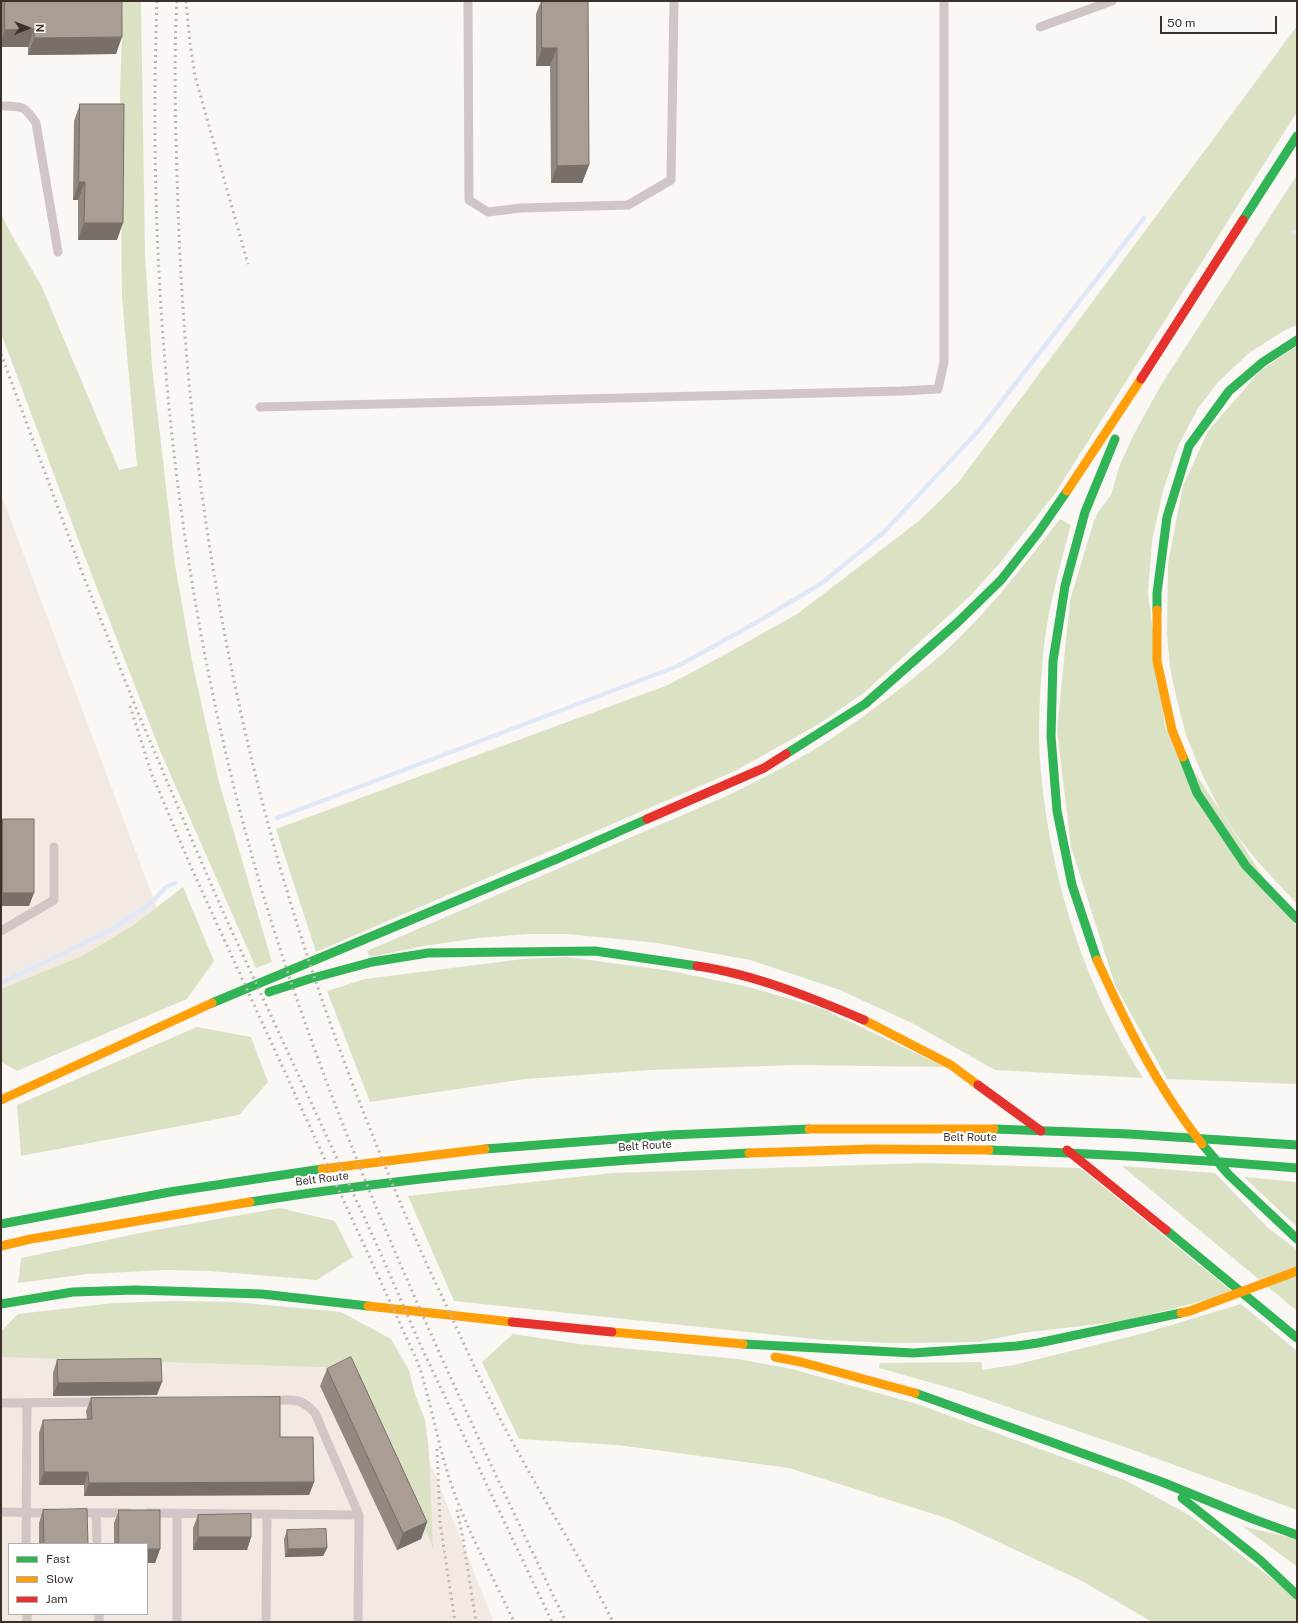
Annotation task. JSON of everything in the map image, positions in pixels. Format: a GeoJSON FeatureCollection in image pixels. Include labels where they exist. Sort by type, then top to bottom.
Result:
{"type":"FeatureCollection","features":[{"type":"Feature","properties":{"kind":"highway"},"geometry":{"type":"LineString","coordinates":[[1,1100],[237,991],[559,858],[764,768],[865,704],[958,622],[1000,580],[1038,533],[1093,453],[1297,136]]}},
{"type":"Feature","properties":{"kind":"highway"},"geometry":{"type":"LineString","coordinates":[[1297,340],[1264,362],[1229,391],[1189,446],[1167,517],[1157,593],[1157,661],[1172,730],[1197,793],[1246,866],[1297,919]]}},
{"type":"Feature","properties":{"kind":"highway"},"geometry":{"type":"LineString","coordinates":[[1152,360],[1107,456],[1091,496],[1076,541],[1061,603],[1053,653],[1050,715],[1053,781],[1060,833],[1088,940],[1109,992],[1149,1068],[1186,1123],[1229,1174],[1297,1239]]}},
{"type":"Feature","properties":{"kind":"highway"},"geometry":{"type":"LineString","coordinates":[[260,995],[309,979],[372,962],[428,953],[595,952],[717,970],[764,983],[828,1005],[870,1022],[951,1065],[1093,1170],[1297,1338]]}},
{"type":"Feature","properties":{"kind":"highway"},"geometry":{"type":"LineString","coordinates":[[124,1044],[232,1005]]}},
{"type":"Feature","properties":{"kind":"highway","name":"Belt Route"},"geometry":{"type":"LineString","coordinates":[[1,1224],[258,1177],[448,1153],[568,1141],[682,1133],[793,1128],[903,1127],[1027,1129],[1130,1133],[1276,1142],[1297,1145]]}},
{"type":"Feature","properties":{"kind":"highway","name":"Belt Route"},"geometry":{"type":"LineString","coordinates":[[1,1246],[31,1239],[261,1199],[446,1175],[683,1156],[890,1149],[1010,1150],[1089,1153],[1297,1168]]}},
{"type":"Feature","properties":{"kind":"highway"},"geometry":{"type":"LineString","coordinates":[[1,1304],[74,1292],[135,1290],[241,1293],[692,1340],[913,1353],[1038,1344],[1190,1311],[1297,1271]]}},
{"type":"Feature","properties":{"kind":"highway"},"geometry":{"type":"LineString","coordinates":[[692,1340],[801,1362],[903,1389],[1162,1482],[1297,1535]]}},
{"type":"Feature","properties":{"kind":"highway"},"geometry":{"type":"LineString","coordinates":[[1162,1482],[1260,1560],[1297,1595]]}},
{"type":"Feature","properties":{"kind":"lane"},"geometry":{"type":"LineString","coordinates":[[468,1],[469,200],[488,212],[521,208],[628,205],[671,180],[674,1]]}},
{"type":"Feature","properties":{"kind":"lane"},"geometry":{"type":"LineString","coordinates":[[260,407],[938,389],[944,362],[944,1]]}},
{"type":"Feature","properties":{"kind":"lane"},"geometry":{"type":"LineString","coordinates":[[1040,27],[1112,1]]}},
{"type":"Feature","properties":{"kind":"lane"},"geometry":{"type":"LineString","coordinates":[[1,106],[18,106],[27,110],[36,123],[58,252]]}},
{"type":"Feature","properties":{"kind":"lane"},"geometry":{"type":"LineString","coordinates":[[1,931],[54,900],[54,847]]}},
{"type":"Feature","properties":{"kind":"lane"},"geometry":{"type":"LineString","coordinates":[[256,1401],[301,1401],[307,1404],[315,1413],[359,1515],[358,1622]]}},
{"type":"Feature","properties":{"kind":"lane"},"geometry":{"type":"LineString","coordinates":[[1,1403],[114,1402]]}},
{"type":"Feature","properties":{"kind":"lane"},"geometry":{"type":"LineString","coordinates":[[26,1543],[27,1403]]}},
{"type":"Feature","properties":{"kind":"lane"},"geometry":{"type":"LineString","coordinates":[[1,1512],[359,1515]]}},
{"type":"Feature","properties":{"kind":"lane"},"geometry":{"type":"LineString","coordinates":[[96,1513],[97,1543]]}},
{"type":"Feature","properties":{"kind":"lane"},"geometry":{"type":"LineString","coordinates":[[177,1514],[177,1622]]}},
{"type":"Feature","properties":{"kind":"lane"},"geometry":{"type":"LineString","coordinates":[[266,1622],[267,1514]]}},
{"type":"Feature","properties":{"kind":"shaded area"},"geometry":{"type":"Polygon","coordinates":[[[1,494],[170,943],[1,1025],[1,494]]]}},
{"type":"Feature","properties":{"kind":"shaded area"},"geometry":{"type":"Polygon","coordinates":[[[1,1341],[389,1360],[494,1622],[1,1622],[1,1341]]]}},
{"type":"Feature","properties":{"kind":"green space"},"geometry":{"type":"Polygon","coordinates":[[[123,1],[141,1],[145,254],[152,366],[175,565],[193,666],[219,782],[272,962],[256,968],[161,753],[81,547],[1,333],[1,214],[41,285],[119,470],[137,466],[122,298],[120,91],[123,1]]]}},
{"type":"Feature","properties":{"kind":"green space"},"geometry":{"type":"Polygon","coordinates":[[[1297,26],[1297,112],[1054,495],[999,564],[970,596],[865,692],[819,724],[735,771],[316,952],[276,829],[668,685],[797,614],[919,521],[958,483],[1297,26]]]}},
{"type":"Feature","properties":{"kind":"green space"},"geometry":{"type":"Polygon","coordinates":[[[1297,175],[1297,325],[1285,330],[1249,353],[1218,382],[1197,410],[1178,446],[1163,491],[1152,541],[1148,593],[1165,727],[1297,928],[1297,1084],[1167,1079],[1115,985],[1071,847],[1057,730],[1070,600],[1094,521],[1098,512],[1111,495],[1119,467],[1133,436],[1161,385],[1297,175]]]}},
{"type":"Feature","properties":{"kind":"green space"},"geometry":{"type":"Polygon","coordinates":[[[1297,346],[1297,904],[1258,862],[1238,837],[1220,810],[1201,772],[1186,735],[1176,696],[1170,668],[1167,633],[1168,563],[1183,486],[1208,431],[1260,371],[1297,346]]]}},
{"type":"Feature","properties":{"kind":"green space"},"geometry":{"type":"Polygon","coordinates":[[[1060,519],[1071,525],[1049,615],[1044,646],[1040,694],[1040,757],[1046,813],[1062,893],[1074,932],[1104,1007],[1122,1043],[1143,1078],[995,1070],[914,1024],[840,990],[750,960],[657,943],[567,934],[528,934],[478,938],[424,946],[370,957],[367,951],[729,795],[783,767],[822,744],[885,700],[952,645],[985,611],[1031,557],[1060,519]]]}},
{"type":"Feature","properties":{"kind":"green space"},"geometry":{"type":"Polygon","coordinates":[[[183,887],[214,961],[187,999],[17,1071],[1,1062],[1,989],[82,956],[134,925],[183,887]]]}},
{"type":"Feature","properties":{"kind":"green space"},"geometry":{"type":"Polygon","coordinates":[[[567,957],[671,971],[749,987],[821,1008],[945,1067],[796,1065],[651,1070],[525,1079],[370,1102],[327,991],[365,979],[523,959],[567,957]]]}},
{"type":"Feature","properties":{"kind":"green space"},"geometry":{"type":"Polygon","coordinates":[[[197,1027],[251,1037],[268,1082],[239,1115],[21,1156],[17,1105],[197,1027]]]}},
{"type":"Feature","properties":{"kind":"green space"},"geometry":{"type":"Polygon","coordinates":[[[925,1163],[1080,1168],[1234,1293],[1124,1321],[1022,1333],[979,1342],[892,1343],[823,1340],[454,1301],[408,1196],[612,1173],[925,1163]]]}},
{"type":"Feature","properties":{"kind":"green space"},"geometry":{"type":"Polygon","coordinates":[[[1122,1166],[1215,1173],[1267,1227],[1297,1250],[1297,1311],[1122,1166]]]}},
{"type":"Feature","properties":{"kind":"green space"},"geometry":{"type":"Polygon","coordinates":[[[1244,1177],[1297,1182],[1297,1227],[1244,1177]]]}},
{"type":"Feature","properties":{"kind":"green space"},"geometry":{"type":"Polygon","coordinates":[[[280,1208],[335,1221],[353,1257],[317,1280],[209,1271],[167,1270],[88,1274],[18,1283],[21,1258],[145,1232],[280,1208]]]}},
{"type":"Feature","properties":{"kind":"green space"},"geometry":{"type":"Polygon","coordinates":[[[173,1301],[235,1302],[341,1312],[391,1339],[409,1370],[415,1394],[425,1420],[429,1451],[433,1548],[426,1531],[420,1533],[352,1368],[1,1357],[1,1331],[18,1314],[114,1303],[173,1301]]]}},
{"type":"Feature","properties":{"kind":"green space"},"geometry":{"type":"Polygon","coordinates":[[[1241,1304],[1297,1351],[1297,1510],[1136,1451],[964,1392],[879,1368],[880,1363],[982,1362],[982,1370],[1014,1365],[1148,1332],[1241,1304]]]}},
{"type":"Feature","properties":{"kind":"green space"},"geometry":{"type":"Polygon","coordinates":[[[513,1334],[579,1344],[738,1359],[792,1369],[917,1404],[1125,1480],[1189,1515],[1297,1598],[1297,1622],[1152,1622],[1082,1581],[949,1519],[789,1468],[618,1445],[519,1439],[482,1362],[513,1334]]]}},
{"type":"Feature","properties":{"kind":"green space"},"geometry":{"type":"Polygon","coordinates":[[[1242,1526],[1297,1539],[1297,1567],[1295,1565],[1242,1526]]]}},
{"type":"Feature","properties":{"kind":"building"},"geometry":{"type":"Polygon","coordinates":[[[5,1],[122,1],[122,37],[34,38],[34,29],[5,30],[5,1]]]}},
{"type":"Feature","properties":{"kind":"building"},"geometry":{"type":"Polygon","coordinates":[[[542,1],[588,1],[589,165],[557,166],[557,48],[542,48],[542,1]]]}},
{"type":"Feature","properties":{"kind":"building"},"geometry":{"type":"Polygon","coordinates":[[[80,104],[124,104],[123,223],[84,223],[85,182],[79,182],[80,104]]]}},
{"type":"Feature","properties":{"kind":"building"},"geometry":{"type":"Polygon","coordinates":[[[3,819],[34,819],[34,893],[3,893],[3,819]]]}},
{"type":"Feature","properties":{"kind":"building"},"geometry":{"type":"Polygon","coordinates":[[[351,1357],[427,1522],[403,1533],[327,1369],[351,1357]]]}},
{"type":"Feature","properties":{"kind":"building"},"geometry":{"type":"Polygon","coordinates":[[[161,1359],[162,1382],[58,1383],[57,1360],[161,1359]]]}},
{"type":"Feature","properties":{"kind":"building"},"geometry":{"type":"Polygon","coordinates":[[[280,1397],[280,1437],[313,1437],[314,1482],[89,1483],[88,1472],[44,1472],[43,1420],[92,1419],[91,1398],[280,1397]]]}},
{"type":"Feature","properties":{"kind":"building"},"geometry":{"type":"Polygon","coordinates":[[[87,1509],[88,1543],[44,1543],[43,1510],[87,1509]]]}},
{"type":"Feature","properties":{"kind":"building"},"geometry":{"type":"Polygon","coordinates":[[[119,1510],[160,1510],[160,1549],[148,1549],[148,1543],[119,1543],[119,1510]]]}},
{"type":"Feature","properties":{"kind":"building"},"geometry":{"type":"Polygon","coordinates":[[[251,1514],[251,1537],[198,1537],[198,1515],[251,1514]]]}},
{"type":"Feature","properties":{"kind":"building"},"geometry":{"type":"Polygon","coordinates":[[[326,1529],[327,1548],[288,1549],[287,1530],[326,1529]]]}},
{"type":"Feature","properties":{"kind":"waterway"},"geometry":{"type":"LineString","coordinates":[[277,818],[678,666],[759,621],[822,583],[884,532],[981,428],[1144,218]]}},
{"type":"Feature","properties":{"kind":"waterway"},"geometry":{"type":"LineString","coordinates":[[1,983],[109,931],[150,904],[166,887],[175,883]]}},
{"type":"Feature","properties":{"kind":"railway"},"geometry":{"type":"LineString","coordinates":[[157,1],[155,114],[157,228],[163,342],[174,455],[190,568],[210,680],[235,791],[265,901],[295,994],[328,1086],[364,1177],[441,1357],[566,1622]]}},
{"type":"Feature","properties":{"kind":"railway"},"geometry":{"type":"LineString","coordinates":[[177,1],[175,78],[178,206],[182,291],[189,377],[198,462],[224,631],[241,715],[261,798],[298,927],[328,1018],[362,1108],[417,1242],[500,1418],[590,1578],[613,1622]]}},
{"type":"Feature","properties":{"kind":"railway"},"geometry":{"type":"LineString","coordinates":[[186,1],[195,76],[248,264]]}},
{"type":"Feature","properties":{"kind":"railway"},"geometry":{"type":"LineString","coordinates":[[1,354],[83,575],[136,708],[224,914],[377,1245],[419,1342],[552,1622]]}},
{"type":"Feature","properties":{"kind":"railway"},"geometry":{"type":"LineString","coordinates":[[130,706],[151,772],[191,867],[418,1363],[443,1458],[459,1506],[514,1622]]}},
{"type":"Feature","properties":{"kind":"railway"},"geometry":{"type":"LineString","coordinates":[[437,1449],[440,1522],[455,1622]]}},
{"type":"Feature","properties":{"kind":"railway"},"geometry":{"type":"LineString","coordinates":[[457,1510],[476,1622]]}},
{"type":"Feature","properties":{"kind":"traffic: fast"},"geometry":{"type":"LineString","coordinates":[[1243,220],[1297,136]]}},
{"type":"Feature","properties":{"kind":"traffic: fast"},"geometry":{"type":"LineString","coordinates":[[1157,610],[1157,593],[1167,517],[1189,446],[1229,391],[1263,362],[1297,340]]}},
{"type":"Feature","properties":{"kind":"traffic: fast"},"geometry":{"type":"LineString","coordinates":[[1097,960],[1072,885],[1057,811],[1051,736],[1053,661],[1065,586],[1085,512],[1115,439]]}},
{"type":"Feature","properties":{"kind":"traffic: fast"},"geometry":{"type":"LineString","coordinates":[[786,754],[865,704],[958,622],[1001,580],[1038,533],[1067,491]]}},
{"type":"Feature","properties":{"kind":"traffic: fast"},"geometry":{"type":"LineString","coordinates":[[1183,757],[1197,793],[1246,866],[1297,919]]}},
{"type":"Feature","properties":{"kind":"traffic: fast"},"geometry":{"type":"LineString","coordinates":[[212,1003],[559,858],[647,819]]}},
{"type":"Feature","properties":{"kind":"traffic: fast"},"geometry":{"type":"LineString","coordinates":[[269,992],[309,979],[372,962],[428,953],[595,951],[697,966]]}},
{"type":"Feature","properties":{"kind":"traffic: fast"},"geometry":{"type":"LineString","coordinates":[[485,1149],[670,1135],[809,1129]]}},
{"type":"Feature","properties":{"kind":"traffic: fast"},"geometry":{"type":"LineString","coordinates":[[994,1129],[1129,1134],[1297,1145]]}},
{"type":"Feature","properties":{"kind":"traffic: fast"},"geometry":{"type":"LineString","coordinates":[[1202,1144],[1229,1175],[1297,1239]]}},
{"type":"Feature","properties":{"kind":"traffic: fast"},"geometry":{"type":"LineString","coordinates":[[989,1150],[1143,1157],[1297,1168]]}},
{"type":"Feature","properties":{"kind":"traffic: fast"},"geometry":{"type":"LineString","coordinates":[[250,1202],[374,1184],[437,1177],[624,1160],[749,1153]]}},
{"type":"Feature","properties":{"kind":"traffic: fast"},"geometry":{"type":"LineString","coordinates":[[1,1224],[170,1192],[322,1169]]}},
{"type":"Feature","properties":{"kind":"traffic: fast"},"geometry":{"type":"LineString","coordinates":[[1166,1230],[1297,1338]]}},
{"type":"Feature","properties":{"kind":"traffic: fast"},"geometry":{"type":"LineString","coordinates":[[1,1304],[73,1292],[135,1290],[262,1294],[368,1306]]}},
{"type":"Feature","properties":{"kind":"traffic: fast"},"geometry":{"type":"LineString","coordinates":[[743,1344],[913,1353],[1017,1346],[1038,1343],[1181,1313]]}},
{"type":"Feature","properties":{"kind":"traffic: fast"},"geometry":{"type":"LineString","coordinates":[[915,1393],[1162,1482],[1297,1535]]}},
{"type":"Feature","properties":{"kind":"traffic: fast"},"geometry":{"type":"LineString","coordinates":[[1182,1498],[1260,1560],[1297,1595]]}},
{"type":"Feature","properties":{"kind":"traffic: slow"},"geometry":{"type":"LineString","coordinates":[[1067,491],[1141,379]]}},
{"type":"Feature","properties":{"kind":"traffic: slow"},"geometry":{"type":"LineString","coordinates":[[1157,610],[1157,661],[1172,730],[1183,757]]}},
{"type":"Feature","properties":{"kind":"traffic: slow"},"geometry":{"type":"LineString","coordinates":[[1097,960],[1132,1033],[1157,1078],[1202,1144]]}},
{"type":"Feature","properties":{"kind":"traffic: slow"},"geometry":{"type":"LineString","coordinates":[[1,1100],[212,1003]]}},
{"type":"Feature","properties":{"kind":"traffic: slow"},"geometry":{"type":"LineString","coordinates":[[864,1020],[951,1065],[978,1085]]}},
{"type":"Feature","properties":{"kind":"traffic: slow"},"geometry":{"type":"LineString","coordinates":[[809,1129],[994,1129]]}},
{"type":"Feature","properties":{"kind":"traffic: slow"},"geometry":{"type":"LineString","coordinates":[[322,1169],[485,1149]]}},
{"type":"Feature","properties":{"kind":"traffic: slow"},"geometry":{"type":"LineString","coordinates":[[749,1153],[872,1149],[989,1150]]}},
{"type":"Feature","properties":{"kind":"traffic: slow"},"geometry":{"type":"LineString","coordinates":[[1,1246],[31,1239],[250,1202]]}},
{"type":"Feature","properties":{"kind":"traffic: slow"},"geometry":{"type":"LineString","coordinates":[[1181,1313],[1297,1271]]}},
{"type":"Feature","properties":{"kind":"traffic: slow"},"geometry":{"type":"LineString","coordinates":[[368,1306],[512,1322]]}},
{"type":"Feature","properties":{"kind":"traffic: slow"},"geometry":{"type":"LineString","coordinates":[[612,1332],[743,1344]]}},
{"type":"Feature","properties":{"kind":"traffic: slow"},"geometry":{"type":"LineString","coordinates":[[775,1357],[801,1362],[915,1393]]}},
{"type":"Feature","properties":{"kind":"traffic: jam"},"geometry":{"type":"LineString","coordinates":[[1141,379],[1243,220]]}},
{"type":"Feature","properties":{"kind":"traffic: jam"},"geometry":{"type":"LineString","coordinates":[[647,819],[764,768],[786,754]]}},
{"type":"Feature","properties":{"kind":"traffic: jam"},"geometry":{"type":"LineString","coordinates":[[697,966],[761,981],[804,995],[864,1020]]}},
{"type":"Feature","properties":{"kind":"traffic: jam"},"geometry":{"type":"LineString","coordinates":[[978,1085],[1041,1131]]}},
{"type":"Feature","properties":{"kind":"traffic: jam"},"geometry":{"type":"LineString","coordinates":[[1067,1150],[1166,1230]]}},
{"type":"Feature","properties":{"kind":"traffic: jam"},"geometry":{"type":"LineString","coordinates":[[512,1322],[612,1332]]}}]}
